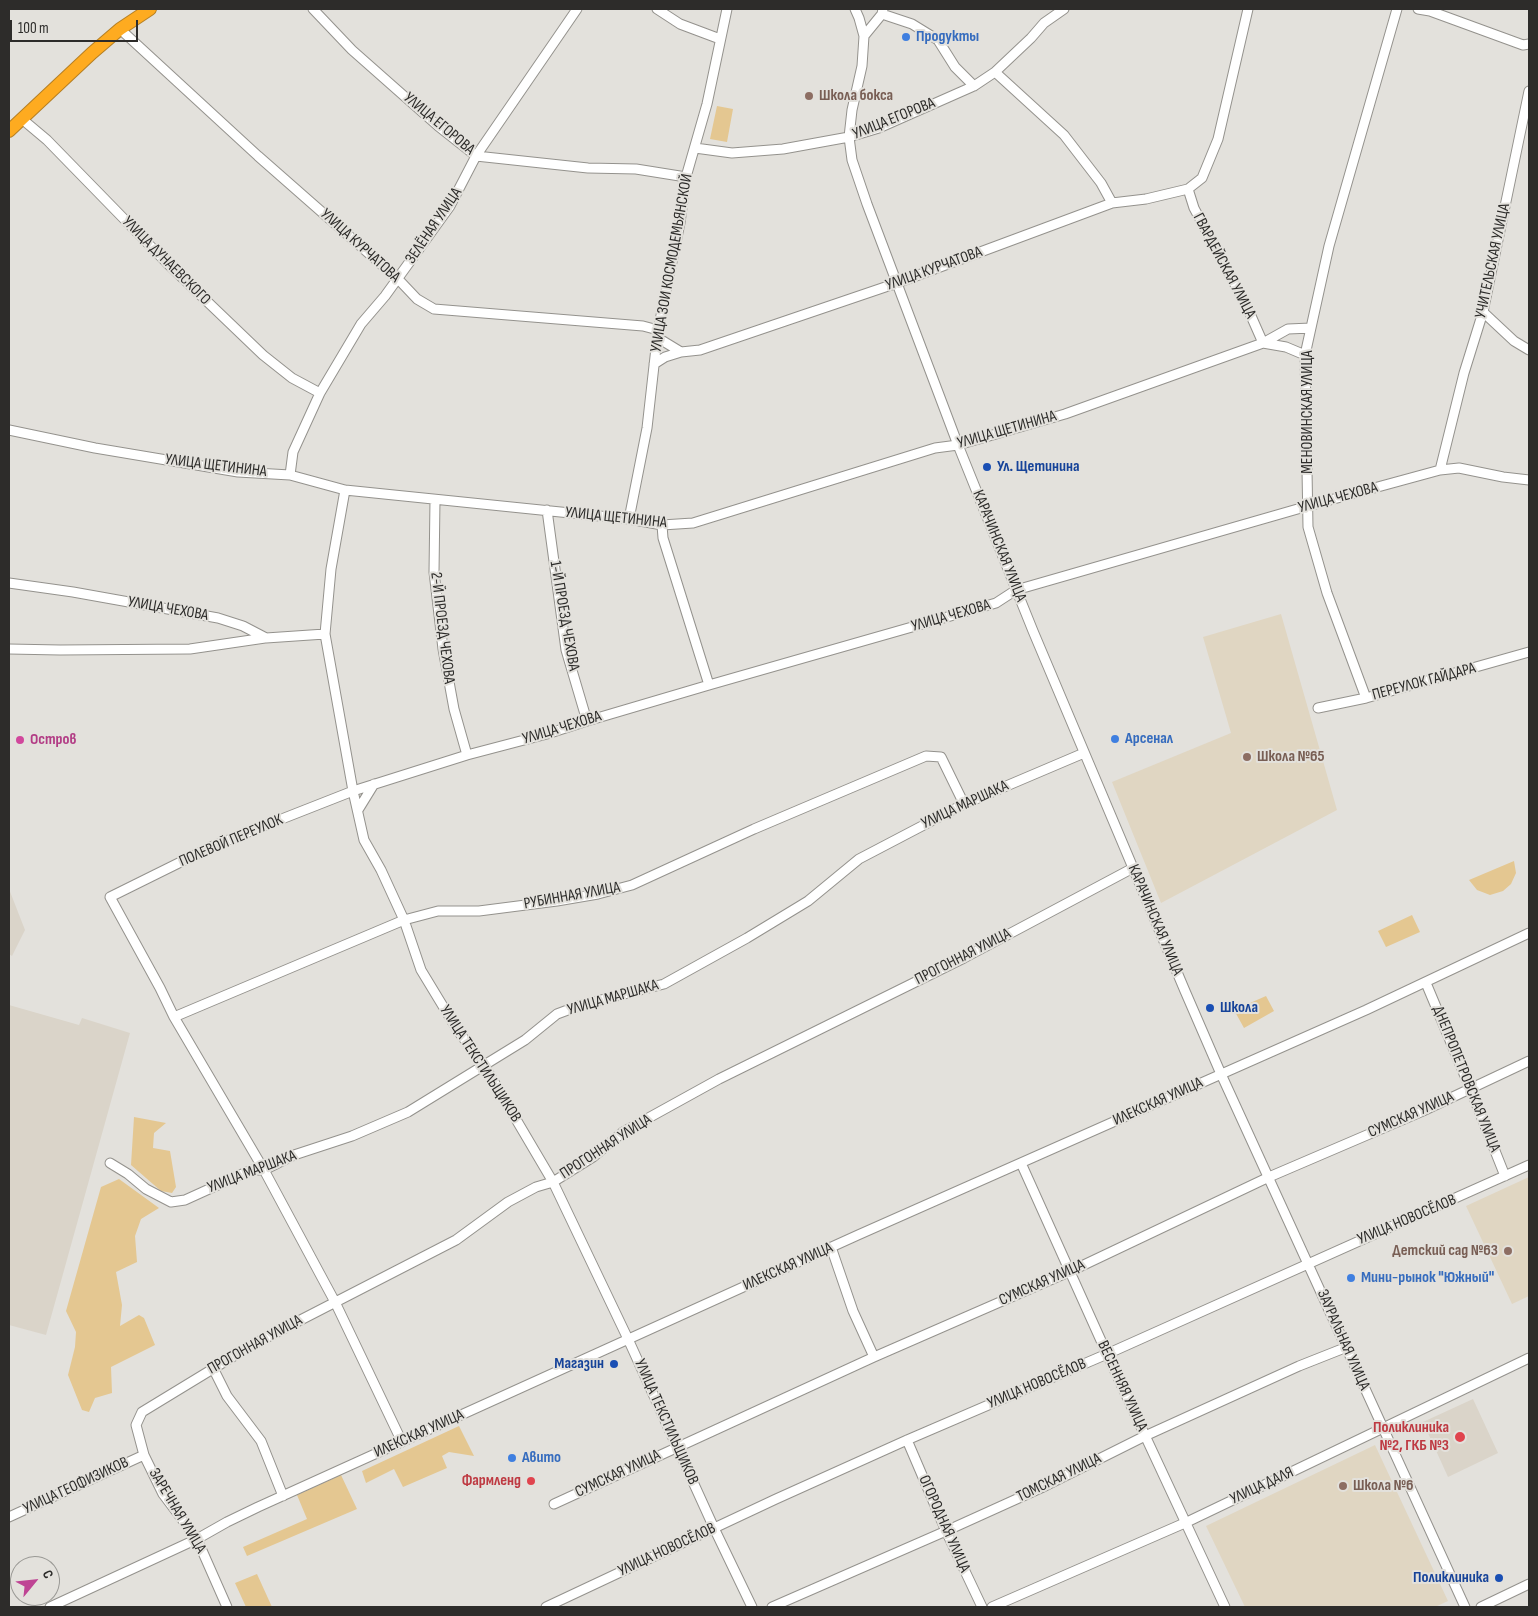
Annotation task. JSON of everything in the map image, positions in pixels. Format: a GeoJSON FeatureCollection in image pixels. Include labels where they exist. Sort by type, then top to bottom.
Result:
{"type":"FeatureCollection","features":[{"type":"Feature","properties":{"kind":"highway"},"geometry":{"type":"LineString","coordinates":[[9,131],[92,53],[120,29],[150,9]]}},
{"type":"Feature","properties":{"kind":"street","name":"УЛИЦА ЕГОРОВА"},"geometry":{"type":"LineString","coordinates":[[313,9],[352,50],[438,126],[476,156],[588,168],[636,169],[686,177]]}},
{"type":"Feature","properties":{"kind":"street","name":"ЗЕЛЁНАЯ УЛИЦА"},"geometry":{"type":"LineString","coordinates":[[290,474],[293,452],[320,393],[361,324],[398,279],[450,206],[476,156],[577,9]]}},
{"type":"Feature","properties":{"kind":"street"},"geometry":{"type":"LineString","coordinates":[[657,9],[680,24],[720,39]]}},
{"type":"Feature","properties":{"kind":"street","name":"УЛИЦА ЗОИ КОСМОДЕМЬЯНСКОЙ"},"geometry":{"type":"LineString","coordinates":[[629,519],[647,428],[658,334],[680,223],[686,177],[706,104],[727,9]]}},
{"type":"Feature","properties":{"kind":"street"},"geometry":{"type":"LineString","coordinates":[[855,9],[864,36]]}},
{"type":"Feature","properties":{"kind":"street","name":"УЛИЦА ЕГОРОВА"},"geometry":{"type":"LineString","coordinates":[[695,148],[732,153],[783,149],[849,137],[879,128],[974,86],[995,72],[1044,23],[1064,9]]}},
{"type":"Feature","properties":{"kind":"street"},"geometry":{"type":"LineString","coordinates":[[1188,189],[1202,178],[1218,139],[1248,9]]}},
{"type":"Feature","properties":{"kind":"street","name":"МЕНОВИНСКАЯ УЛИЦА"},"geometry":{"type":"LineString","coordinates":[[1366,698],[1327,593],[1308,528],[1305,356],[1329,246],[1397,9]]}},
{"type":"Feature","properties":{"kind":"street"},"geometry":{"type":"LineString","coordinates":[[1418,9],[1523,45],[1529,44]]}},
{"type":"Feature","properties":{"kind":"street"},"geometry":{"type":"LineString","coordinates":[[864,36],[882,11],[912,24],[938,40],[955,67],[974,86]]}},
{"type":"Feature","properties":{"kind":"street","name":"УЛИЦА КУРЧАТОВА"},"geometry":{"type":"LineString","coordinates":[[120,29],[258,156],[398,279],[417,299],[434,310],[634,325],[658,334],[681,352]]}},
{"type":"Feature","properties":{"kind":"street","name":"КАРАЧИНСКАЯ УЛИЦА"},"geometry":{"type":"LineString","coordinates":[[864,36],[862,66],[852,110],[849,137],[852,160],[867,204],[958,445],[1016,590],[1221,1074]]}},
{"type":"Feature","properties":{"kind":"street"},"geometry":{"type":"LineString","coordinates":[[995,72],[1064,135],[1101,183],[1112,204]]}},
{"type":"Feature","properties":{"kind":"street","name":"УЧИТЕЛЬСКАЯ УЛИЦА"},"geometry":{"type":"LineString","coordinates":[[1440,470],[1464,373],[1484,312],[1529,91]]}},
{"type":"Feature","properties":{"kind":"street","name":"УЛИЦА ДУНАЕВСКОГО"},"geometry":{"type":"LineString","coordinates":[[22,119],[47,140],[167,264],[263,355],[292,378],[320,393]]}},
{"type":"Feature","properties":{"kind":"street","name":"УЛИЦА КУРЧАТОВА"},"geometry":{"type":"LineString","coordinates":[[654,364],[665,357],[681,352],[700,350],[897,283],[1112,204],[1146,199],[1188,189]]}},
{"type":"Feature","properties":{"kind":"street","name":"ГВАРДЕЙСКАЯ УЛИЦА"},"geometry":{"type":"LineString","coordinates":[[1188,189],[1194,208],[1248,310],[1263,343]]}},
{"type":"Feature","properties":{"kind":"street"},"geometry":{"type":"LineString","coordinates":[[1484,312],[1514,341],[1529,350]]}},
{"type":"Feature","properties":{"kind":"street","name":"УЛИЦА ЩЕТИНИНА"},"geometry":{"type":"LineString","coordinates":[[9,430],[95,448],[229,471],[290,474],[345,490],[629,519],[662,525],[693,523],[935,448],[958,445],[1065,414],[1263,343],[1288,330],[1311,328]]}},
{"type":"Feature","properties":{"kind":"street"},"geometry":{"type":"LineString","coordinates":[[1263,343],[1286,347],[1305,356]]}},
{"type":"Feature","properties":{"kind":"street","name":"УЛИЦА ЧЕХОВА"},"geometry":{"type":"LineString","coordinates":[[353,791],[467,754],[547,734],[709,685],[996,603],[1016,590],[1440,470],[1459,468],[1529,480]]}},
{"type":"Feature","properties":{"kind":"street","name":"УЛИЦА ТЕКСТИЛЬЩИКОВ"},"geometry":{"type":"LineString","coordinates":[[345,490],[332,569],[325,634],[353,791],[364,840],[381,870],[404,920],[421,970],[458,1031],[484,1065],[553,1182],[628,1338],[752,1607]]}},
{"type":"Feature","properties":{"kind":"street","name":"2-Й ПРОЕЗД ЧЕХОВА"},"geometry":{"type":"LineString","coordinates":[[435,500],[433,520],[434,572],[443,649],[454,709],[467,754]]}},
{"type":"Feature","properties":{"kind":"street","name":"1-Й ПРОЕЗД ЧЕХОВА"},"geometry":{"type":"LineString","coordinates":[[547,510],[566,650],[587,721]]}},
{"type":"Feature","properties":{"kind":"street"},"geometry":{"type":"LineString","coordinates":[[662,525],[663,538],[709,685]]}},
{"type":"Feature","properties":{"kind":"street","name":"УЛИЦА ЧЕХОВА"},"geometry":{"type":"LineString","coordinates":[[9,583],[73,592],[218,618],[243,626],[266,638]]}},
{"type":"Feature","properties":{"kind":"street"},"geometry":{"type":"LineString","coordinates":[[9,648],[60,650],[190,649],[266,638],[325,634]]}},
{"type":"Feature","properties":{"kind":"street","name":"ПЕРЕУЛОК ГАЙДАРА"},"geometry":{"type":"LineString","coordinates":[[1318,708],[1366,698],[1529,652]]}},
{"type":"Feature","properties":{"kind":"street","name":"УЛИЦА МАРШАКА"},"geometry":{"type":"LineString","coordinates":[[110,1163],[128,1174],[146,1189],[171,1202],[184,1200],[251,1170],[264,1170],[294,1155],[352,1136],[408,1112],[525,1040],[557,1014],[581,1005],[664,984],[747,938],[808,901],[859,859],[964,804],[1084,753]]}},
{"type":"Feature","properties":{"kind":"street","name":"РУБИННАЯ УЛИЦА"},"geometry":{"type":"LineString","coordinates":[[174,1017],[404,920],[438,911],[479,910],[557,902],[632,885],[754,829],[926,756],[941,757],[964,804]]}},
{"type":"Feature","properties":{"kind":"street"},"geometry":{"type":"LineString","coordinates":[[358,810],[374,784]]}},
{"type":"Feature","properties":{"kind":"street","name":"ПОЛЕВОЙ ПЕРЕУЛОК"},"geometry":{"type":"LineString","coordinates":[[174,1017],[110,897],[213,846],[353,791]]}},
{"type":"Feature","properties":{"kind":"street","name":"ПРОГОННАЯ УЛИЦА"},"geometry":{"type":"LineString","coordinates":[[142,1412],[252,1345],[456,1240],[508,1202],[536,1187],[553,1182],[593,1157],[623,1132],[719,1078],[964,958],[1133,868]]}},
{"type":"Feature","properties":{"kind":"street","name":"ИЛЕКСКАЯ УЛИЦА"},"geometry":{"type":"LineString","coordinates":[[50,1607],[197,1539],[238,1516],[628,1338],[1426,982],[1529,933]]}},
{"type":"Feature","properties":{"kind":"street","name":"ДНЕПРОПЕТРОВСКАЯ УЛИЦА"},"geometry":{"type":"LineString","coordinates":[[1426,982],[1505,1176]]}},
{"type":"Feature","properties":{"kind":"street"},"geometry":{"type":"LineString","coordinates":[[174,1017],[264,1170],[335,1302],[402,1442]]}},
{"type":"Feature","properties":{"kind":"street","name":"СУМСКАЯ УЛИЦА"},"geometry":{"type":"LineString","coordinates":[[554,1504],[874,1357],[1070,1271],[1269,1177],[1423,1111],[1529,1061]]}},
{"type":"Feature","properties":{"kind":"street","name":"ЗАУРАЛЬНАЯ УЛИЦА"},"geometry":{"type":"LineString","coordinates":[[1221,1074],[1465,1607]]}},
{"type":"Feature","properties":{"kind":"street","name":"ВЕСЕННЯЯ УЛИЦА"},"geometry":{"type":"LineString","coordinates":[[1021,1163],[1107,1354],[1225,1607]]}},
{"type":"Feature","properties":{"kind":"street","name":"УЛИЦА НОВОСЁЛОВ"},"geometry":{"type":"LineString","coordinates":[[546,1607],[907,1440],[1107,1354],[1529,1165]]}},
{"type":"Feature","properties":{"kind":"street"},"geometry":{"type":"LineString","coordinates":[[831,1247],[853,1311],[874,1357]]}},
{"type":"Feature","properties":{"kind":"street","name":"ТОМСКАЯ УЛИЦА"},"geometry":{"type":"LineString","coordinates":[[772,1607],[1041,1488],[1145,1436],[1299,1366],[1346,1347]]}},
{"type":"Feature","properties":{"kind":"street","name":"УЛИЦА ДАЛЯ"},"geometry":{"type":"LineString","coordinates":[[992,1607],[1187,1522],[1529,1358]]}},
{"type":"Feature","properties":{"kind":"street"},"geometry":{"type":"LineString","coordinates":[[213,1368],[227,1396],[261,1441],[283,1496]]}},
{"type":"Feature","properties":{"kind":"street","name":"ЗАРЕЧНАЯ УЛИЦА"},"geometry":{"type":"LineString","coordinates":[[142,1412],[136,1425],[144,1455],[163,1494],[197,1539],[227,1607]]}},
{"type":"Feature","properties":{"kind":"street","name":"ОГОРОДНАЯ УЛИЦА"},"geometry":{"type":"LineString","coordinates":[[907,1440],[946,1531],[982,1607]]}},
{"type":"Feature","properties":{"kind":"street","name":"УЛИЦА ГЕОФИЗИКОВ"},"geometry":{"type":"LineString","coordinates":[[9,1517],[144,1455]]}},
{"type":"Feature","properties":{"kind":"street"},"geometry":{"type":"LineString","coordinates":[[1480,1607],[1529,1584]]}},
{"type":"Feature","properties":{"kind":"shaded area"},"geometry":{"type":"Polygon","coordinates":[[[717,106],[733,109],[727,142],[710,139],[717,106]]]}},
{"type":"Feature","properties":{"kind":"shaded area","name":"Школа №65"},"geometry":{"type":"Polygon","coordinates":[[[1281,614],[1337,810],[1161,903],[1112,782],[1231,733],[1203,637],[1281,614]]]}},
{"type":"Feature","properties":{"kind":"shaded area"},"geometry":{"type":"Polygon","coordinates":[[[1514,861],[1516,873],[1511,884],[1503,891],[1490,895],[1477,890],[1469,880],[1514,861]]]}},
{"type":"Feature","properties":{"kind":"shaded area"},"geometry":{"type":"Polygon","coordinates":[[[9,889],[25,930],[12,956],[9,954],[9,889]]]}},
{"type":"Feature","properties":{"kind":"shaded area"},"geometry":{"type":"Polygon","coordinates":[[[1412,915],[1420,932],[1386,947],[1378,931],[1412,915]]]}},
{"type":"Feature","properties":{"kind":"shaded area"},"geometry":{"type":"Polygon","coordinates":[[[1266,996],[1274,1011],[1244,1028],[1234,1010],[1266,996]]]}},
{"type":"Feature","properties":{"kind":"shaded area"},"geometry":{"type":"Polygon","coordinates":[[[9,1005],[79,1025],[82,1018],[130,1033],[46,1335],[9,1325],[9,1005]]]}},
{"type":"Feature","properties":{"kind":"shaded area"},"geometry":{"type":"Polygon","coordinates":[[[134,1117],[166,1123],[154,1133],[153,1148],[170,1151],[176,1187],[172,1193],[161,1191],[131,1165],[134,1117]]]}},
{"type":"Feature","properties":{"kind":"shaded area","name":"Детский сад №63"},"geometry":{"type":"Polygon","coordinates":[[[1529,1177],[1529,1296],[1512,1304],[1466,1206],[1529,1177]]]}},
{"type":"Feature","properties":{"kind":"shaded area"},"geometry":{"type":"Polygon","coordinates":[[[119,1179],[159,1208],[141,1219],[135,1236],[137,1262],[116,1272],[122,1305],[120,1326],[139,1315],[144,1318],[155,1345],[111,1367],[112,1393],[95,1398],[89,1412],[82,1410],[68,1375],[75,1347],[76,1332],[66,1311],[101,1187],[119,1179]]]}},
{"type":"Feature","properties":{"kind":"shaded area","name":"Поликлиника №2, ГКБ №3"},"geometry":{"type":"Polygon","coordinates":[[[1473,1399],[1498,1453],[1448,1477],[1423,1422],[1473,1399]]]}},
{"type":"Feature","properties":{"kind":"shaded area"},"geometry":{"type":"Polygon","coordinates":[[[459,1426],[474,1456],[449,1452],[442,1456],[447,1468],[403,1487],[394,1469],[366,1483],[362,1471],[459,1426]]]}},
{"type":"Feature","properties":{"kind":"shaded area","name":"Школа №6"},"geometry":{"type":"Polygon","coordinates":[[[1375,1445],[1448,1601],[1435,1607],[1245,1607],[1206,1526],[1375,1445]]]}},
{"type":"Feature","properties":{"kind":"shaded area"},"geometry":{"type":"Polygon","coordinates":[[[341,1475],[357,1509],[247,1556],[243,1547],[307,1519],[297,1495],[341,1475]]]}},
{"type":"Feature","properties":{"kind":"shaded area"},"geometry":{"type":"Polygon","coordinates":[[[257,1574],[272,1607],[246,1607],[235,1583],[257,1574]]]}},
{"type":"Feature","properties":{"kind":"place","name":"Продукты"},"geometry":{"type":"Point","coordinates":[906,37]}},
{"type":"Feature","properties":{"kind":"place","name":"Школа бокса"},"geometry":{"type":"Point","coordinates":[809,96]}},
{"type":"Feature","properties":{"kind":"place","name":"Ул. Щетинина"},"geometry":{"type":"Point","coordinates":[987,467]}},
{"type":"Feature","properties":{"kind":"place","name":"Арсенал"},"geometry":{"type":"Point","coordinates":[1115,739]}},
{"type":"Feature","properties":{"kind":"place","name":"Остров"},"geometry":{"type":"Point","coordinates":[20,740]}},
{"type":"Feature","properties":{"kind":"place","name":"Школа №65"},"geometry":{"type":"Point","coordinates":[1247,757]}},
{"type":"Feature","properties":{"kind":"place","name":"Школа"},"geometry":{"type":"Point","coordinates":[1210,1008]}},
{"type":"Feature","properties":{"kind":"place","name":"Детский сад №63"},"geometry":{"type":"Point","coordinates":[1508,1251]}},
{"type":"Feature","properties":{"kind":"place","name":"Мини-рынок \"Южный\""},"geometry":{"type":"Point","coordinates":[1351,1278]}},
{"type":"Feature","properties":{"kind":"place","name":"Магазин"},"geometry":{"type":"Point","coordinates":[614,1364]}},
{"type":"Feature","properties":{"kind":"place","name":"Поликлиника №2, ГКБ №3"},"geometry":{"type":"Point","coordinates":[1460,1437]}},
{"type":"Feature","properties":{"kind":"place","name":"Авито"},"geometry":{"type":"Point","coordinates":[512,1458]}},
{"type":"Feature","properties":{"kind":"place","name":"Фармленд"},"geometry":{"type":"Point","coordinates":[531,1481]}},
{"type":"Feature","properties":{"kind":"place","name":"Школа №6"},"geometry":{"type":"Point","coordinates":[1343,1486]}},
{"type":"Feature","properties":{"kind":"place","name":"Поликлиника"},"geometry":{"type":"Point","coordinates":[1499,1578]}}]}
